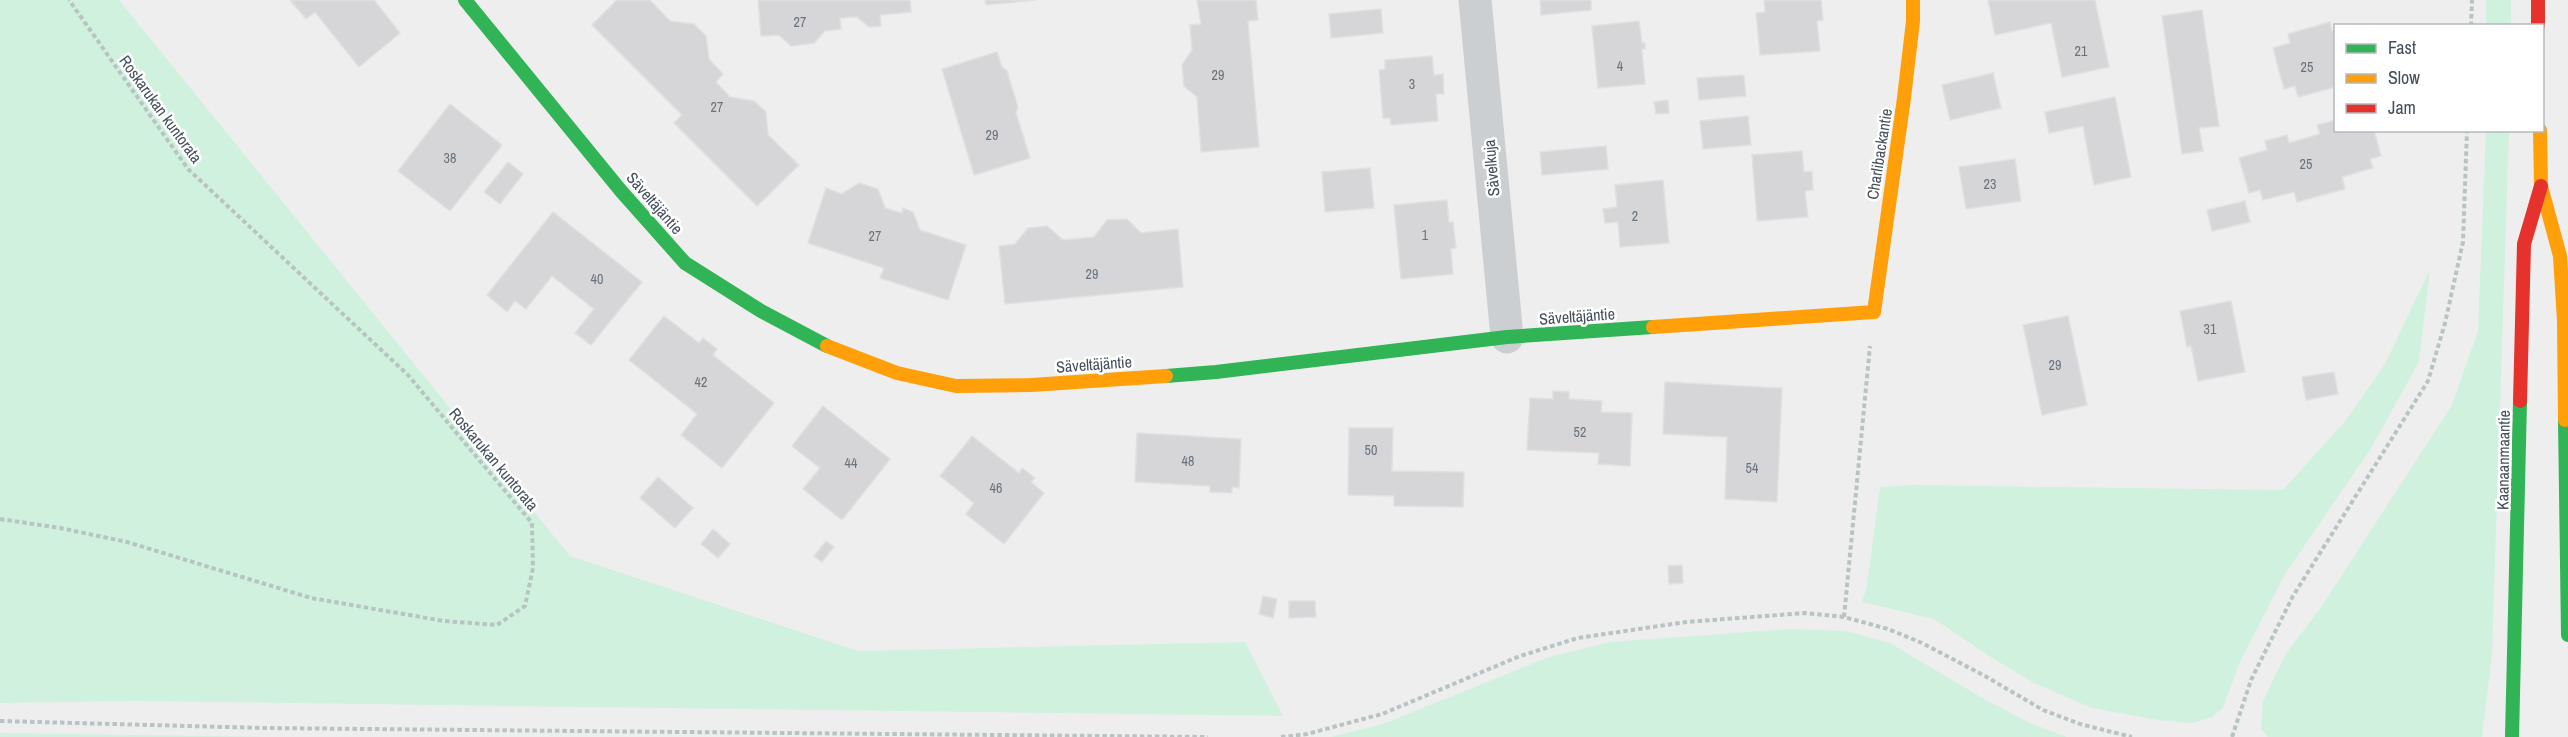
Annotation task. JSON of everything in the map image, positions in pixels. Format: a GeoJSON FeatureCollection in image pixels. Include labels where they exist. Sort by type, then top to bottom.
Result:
{"type":"FeatureCollection","features":[{"type":"Feature","properties":{"kind":"street","name":"Säveltäjäntie"},"geometry":{"type":"LineString","coordinates":[[465,0],[621,191],[685,263],[761,311],[832,349],[897,373],[957,386],[1031,385],[1216,372],[1507,337],[1874,312]]}},
{"type":"Feature","properties":{"kind":"street","name":"Sävelkuja"},"geometry":{"type":"LineString","coordinates":[[1476,0],[1507,337]]}},
{"type":"Feature","properties":{"kind":"street","name":"Charlibackantie"},"geometry":{"type":"LineString","coordinates":[[1874,312],[1904,98],[1913,21],[1913,0]]}},
{"type":"Feature","properties":{"kind":"street"},"geometry":{"type":"LineString","coordinates":[[2538,0],[2538,24]]}},
{"type":"Feature","properties":{"kind":"street","name":"Kaanaanmaantie"},"geometry":{"type":"LineString","coordinates":[[2540,132],[2541,186],[2560,256],[2564,310],[2568,635]]}},
{"type":"Feature","properties":{"kind":"street","name":"Kaanaanmaantie"},"geometry":{"type":"LineString","coordinates":[[2512,737],[2524,244],[2541,186]]}},
{"type":"Feature","properties":{"kind":"path","name":"Roskarukan kuntorata"},"geometry":{"type":"LineString","coordinates":[[0,519],[60,528],[127,542],[311,598],[444,621],[497,625],[525,606],[533,568],[531,523],[408,375],[188,169],[69,0]]}},
{"type":"Feature","properties":{"kind":"path"},"geometry":{"type":"LineString","coordinates":[[2471,24],[2472,0]]}},
{"type":"Feature","properties":{"kind":"path"},"geometry":{"type":"LineString","coordinates":[[2232,737],[2251,680],[2293,596],[2428,381],[2445,323],[2463,242],[2467,132]]}},
{"type":"Feature","properties":{"kind":"path"},"geometry":{"type":"LineString","coordinates":[[1844,617],[1874,312]]}},
{"type":"Feature","properties":{"kind":"path"},"geometry":{"type":"LineString","coordinates":[[1281,737],[1307,734],[1382,714],[1520,656],[1578,638],[1686,622],[1805,613],[1844,617],[1888,629],[1922,643],[2043,710],[2080,724],[2132,737]]}},
{"type":"Feature","properties":{"kind":"path"},"geometry":{"type":"LineString","coordinates":[[0,721],[264,728],[1208,737]]}},
{"type":"Feature","properties":{"kind":"green space"},"geometry":{"type":"Polygon","coordinates":[[[0,0],[119,0],[570,556],[858,651],[1245,642],[1283,716],[133,701],[0,703],[0,0]]]}},
{"type":"Feature","properties":{"kind":"green space"},"geometry":{"type":"Polygon","coordinates":[[[2486,0],[2511,0],[2511,24],[2486,24],[2486,0]]]}},
{"type":"Feature","properties":{"kind":"green space"},"geometry":{"type":"Polygon","coordinates":[[[2486,132],[2509,132],[2492,654],[2482,737],[2268,737],[2261,729],[2263,701],[2286,653],[2320,609],[2452,405],[2478,331],[2486,132]]]}},
{"type":"Feature","properties":{"kind":"green space"},"geometry":{"type":"Polygon","coordinates":[[[2430,269],[2419,362],[2370,450],[2285,574],[2239,664],[2223,708],[2212,717],[2193,723],[2158,720],[2092,708],[2034,683],[1934,619],[1862,602],[1867,586],[1880,487],[1911,485],[2283,490],[2346,420],[2385,364],[2430,269]]]}},
{"type":"Feature","properties":{"kind":"green space"},"geometry":{"type":"Polygon","coordinates":[[[1789,629],[1846,631],[1890,643],[1984,699],[2030,723],[2067,737],[1331,737],[1383,724],[1549,657],[1610,642],[1789,629]]]}},
{"type":"Feature","properties":{"kind":"green space"},"geometry":{"type":"Polygon","coordinates":[[[0,733],[266,737],[0,737],[0,733]]]}},
{"type":"Feature","properties":{"kind":"building"},"geometry":{"type":"Polygon","coordinates":[[[290,0],[374,0],[400,33],[359,67],[315,12],[306,19],[290,0]]]}},
{"type":"Feature","properties":{"kind":"building"},"geometry":{"type":"Polygon","coordinates":[[[617,0],[650,0],[670,21],[694,24],[706,36],[709,59],[723,74],[716,82],[730,97],[754,101],[766,112],[768,135],[799,165],[757,206],[674,123],[682,115],[592,25],[617,0]]]}},
{"type":"Feature","properties":{"kind":"building"},"geometry":{"type":"Polygon","coordinates":[[[758,0],[910,0],[911,12],[880,15],[881,26],[869,27],[857,17],[840,18],[841,29],[825,31],[814,43],[791,46],[779,35],[761,36],[758,0]]]}},
{"type":"Feature","properties":{"kind":"building"},"geometry":{"type":"Polygon","coordinates":[[[985,0],[1035,0],[986,5],[985,0]]]}},
{"type":"Feature","properties":{"kind":"building"},"geometry":{"type":"Polygon","coordinates":[[[1197,0],[1256,0],[1258,20],[1248,21],[1259,147],[1201,152],[1197,97],[1184,86],[1182,65],[1192,50],[1190,25],[1201,24],[1197,0]]]}},
{"type":"Feature","properties":{"kind":"building"},"geometry":{"type":"Polygon","coordinates":[[[1540,0],[1591,0],[1591,10],[1541,15],[1540,0]]]}},
{"type":"Feature","properties":{"kind":"building"},"geometry":{"type":"Polygon","coordinates":[[[1764,0],[1821,0],[1823,20],[1817,21],[1820,51],[1760,55],[1756,13],[1765,12],[1764,0]]]}},
{"type":"Feature","properties":{"kind":"building"},"geometry":{"type":"Polygon","coordinates":[[[1988,0],[2095,0],[2109,67],[2062,77],[2051,23],[1995,35],[1988,0]]]}},
{"type":"Feature","properties":{"kind":"building"},"geometry":{"type":"Polygon","coordinates":[[[1381,9],[1383,33],[1331,38],[1329,14],[1381,9]]]}},
{"type":"Feature","properties":{"kind":"building"},"geometry":{"type":"Polygon","coordinates":[[[2202,10],[2219,126],[2199,128],[2203,151],[2182,154],[2162,16],[2202,10]]]}},
{"type":"Feature","properties":{"kind":"building"},"geometry":{"type":"Polygon","coordinates":[[[1639,21],[1642,43],[1645,43],[1645,49],[1642,49],[1645,84],[1598,88],[1592,26],[1639,21]]]}},
{"type":"Feature","properties":{"kind":"building"},"geometry":{"type":"Polygon","coordinates":[[[2330,22],[2332,31],[2334,30],[2334,88],[2298,97],[2295,86],[2284,89],[2273,48],[2290,43],[2288,34],[2330,22]]]}},
{"type":"Feature","properties":{"kind":"building"},"geometry":{"type":"Polygon","coordinates":[[[997,52],[1002,67],[1007,71],[1018,107],[1016,113],[1030,158],[974,175],[942,69],[997,52]]]}},
{"type":"Feature","properties":{"kind":"building"},"geometry":{"type":"Polygon","coordinates":[[[1432,56],[1434,75],[1443,74],[1444,94],[1436,94],[1438,121],[1391,125],[1390,118],[1383,118],[1379,70],[1385,69],[1385,60],[1432,56]]]}},
{"type":"Feature","properties":{"kind":"building"},"geometry":{"type":"Polygon","coordinates":[[[1993,73],[2001,108],[1950,120],[1942,85],[1993,73]]]}},
{"type":"Feature","properties":{"kind":"building"},"geometry":{"type":"Polygon","coordinates":[[[1744,75],[1746,96],[1699,100],[1697,78],[1744,75]]]}},
{"type":"Feature","properties":{"kind":"building"},"geometry":{"type":"Polygon","coordinates":[[[2115,97],[2131,177],[2094,185],[2083,126],[2049,133],[2045,112],[2115,97]]]}},
{"type":"Feature","properties":{"kind":"building"},"geometry":{"type":"Polygon","coordinates":[[[1668,100],[1669,113],[1656,114],[1654,102],[1668,100]]]}},
{"type":"Feature","properties":{"kind":"building"},"geometry":{"type":"Polygon","coordinates":[[[450,104],[502,145],[450,211],[398,171],[450,104]]]}},
{"type":"Feature","properties":{"kind":"building"},"geometry":{"type":"Polygon","coordinates":[[[1748,116],[1751,145],[1703,149],[1700,121],[1748,116]]]}},
{"type":"Feature","properties":{"kind":"building"},"geometry":{"type":"Polygon","coordinates":[[[2334,121],[2334,132],[2375,132],[2381,156],[2370,159],[2373,168],[2342,177],[2345,189],[2297,202],[2294,192],[2263,200],[2260,190],[2249,193],[2239,158],[2267,150],[2265,141],[2287,135],[2289,143],[2320,134],[2317,125],[2334,121]]]}},
{"type":"Feature","properties":{"kind":"building"},"geometry":{"type":"Polygon","coordinates":[[[1606,146],[1608,169],[1542,175],[1540,152],[1606,146]]]}},
{"type":"Feature","properties":{"kind":"building"},"geometry":{"type":"Polygon","coordinates":[[[1802,151],[1804,172],[1812,171],[1813,190],[1805,191],[1808,217],[1757,221],[1752,155],[1802,151]]]}},
{"type":"Feature","properties":{"kind":"building"},"geometry":{"type":"Polygon","coordinates":[[[2015,159],[2021,201],[1966,209],[1959,167],[2015,159]]]}},
{"type":"Feature","properties":{"kind":"building"},"geometry":{"type":"Polygon","coordinates":[[[508,162],[523,174],[500,204],[484,192],[508,162]]]}},
{"type":"Feature","properties":{"kind":"building"},"geometry":{"type":"Polygon","coordinates":[[[1370,168],[1374,208],[1325,212],[1322,172],[1370,168]]]}},
{"type":"Feature","properties":{"kind":"building"},"geometry":{"type":"Polygon","coordinates":[[[1663,180],[1669,243],[1620,247],[1618,222],[1605,223],[1603,209],[1617,207],[1615,185],[1663,180]]]}},
{"type":"Feature","properties":{"kind":"building"},"geometry":{"type":"Polygon","coordinates":[[[859,183],[878,189],[885,208],[902,213],[903,208],[913,212],[920,230],[966,245],[948,300],[880,278],[884,268],[808,243],[826,188],[842,194],[859,183]]]}},
{"type":"Feature","properties":{"kind":"building"},"geometry":{"type":"Polygon","coordinates":[[[1447,200],[1449,222],[1453,222],[1456,248],[1451,249],[1453,274],[1401,279],[1394,205],[1447,200]]]}},
{"type":"Feature","properties":{"kind":"building"},"geometry":{"type":"Polygon","coordinates":[[[2245,201],[2250,222],[2212,231],[2207,210],[2245,201]]]}},
{"type":"Feature","properties":{"kind":"building"},"geometry":{"type":"Polygon","coordinates":[[[553,212],[642,282],[591,345],[575,333],[594,309],[552,276],[526,309],[515,301],[507,312],[487,295],[553,212]]]}},
{"type":"Feature","properties":{"kind":"building"},"geometry":{"type":"Polygon","coordinates":[[[1127,219],[1141,233],[1178,229],[1183,287],[1005,304],[999,246],[1015,244],[1028,228],[1047,226],[1063,240],[1094,237],[1107,220],[1127,219]]]}},
{"type":"Feature","properties":{"kind":"building"},"geometry":{"type":"Polygon","coordinates":[[[2231,301],[2245,372],[2198,381],[2191,346],[2187,347],[2180,311],[2231,301]]]}},
{"type":"Feature","properties":{"kind":"building"},"geometry":{"type":"Polygon","coordinates":[[[664,316],[699,343],[703,338],[717,349],[713,355],[774,403],[722,468],[681,435],[697,414],[629,360],[664,316]]]}},
{"type":"Feature","properties":{"kind":"building"},"geometry":{"type":"Polygon","coordinates":[[[2068,316],[2087,405],[2042,415],[2023,325],[2068,316]]]}},
{"type":"Feature","properties":{"kind":"building"},"geometry":{"type":"Polygon","coordinates":[[[2334,372],[2338,394],[2306,400],[2302,377],[2334,372]]]}},
{"type":"Feature","properties":{"kind":"building"},"geometry":{"type":"Polygon","coordinates":[[[1665,382],[1782,388],[1777,502],[1725,499],[1727,437],[1663,434],[1665,382]]]}},
{"type":"Feature","properties":{"kind":"building"},"geometry":{"type":"Polygon","coordinates":[[[1553,391],[1569,392],[1569,399],[1602,401],[1601,412],[1632,413],[1630,466],[1598,464],[1599,453],[1527,450],[1530,398],[1553,399],[1553,391]]]}},
{"type":"Feature","properties":{"kind":"building"},"geometry":{"type":"Polygon","coordinates":[[[823,406],[890,459],[842,520],[803,489],[820,468],[792,446],[823,406]]]}},
{"type":"Feature","properties":{"kind":"building"},"geometry":{"type":"Polygon","coordinates":[[[1349,428],[1393,428],[1392,471],[1464,472],[1463,507],[1394,506],[1394,496],[1348,495],[1349,428]]]}},
{"type":"Feature","properties":{"kind":"building"},"geometry":{"type":"Polygon","coordinates":[[[1137,433],[1241,439],[1239,488],[1232,487],[1232,493],[1210,492],[1210,486],[1135,482],[1137,433]]]}},
{"type":"Feature","properties":{"kind":"building"},"geometry":{"type":"Polygon","coordinates":[[[972,436],[1019,473],[1022,468],[1035,478],[1031,482],[1044,493],[1004,544],[966,514],[974,503],[940,476],[972,436]]]}},
{"type":"Feature","properties":{"kind":"building"},"geometry":{"type":"Polygon","coordinates":[[[658,477],[693,508],[675,528],[640,498],[658,477]]]}},
{"type":"Feature","properties":{"kind":"building"},"geometry":{"type":"Polygon","coordinates":[[[713,529],[730,544],[718,558],[701,544],[713,529]]]}},
{"type":"Feature","properties":{"kind":"building"},"geometry":{"type":"Polygon","coordinates":[[[826,541],[834,547],[822,562],[814,556],[826,541]]]}},
{"type":"Feature","properties":{"kind":"building"},"geometry":{"type":"Polygon","coordinates":[[[1682,565],[1683,583],[1669,584],[1668,566],[1682,565]]]}},
{"type":"Feature","properties":{"kind":"building"},"geometry":{"type":"Polygon","coordinates":[[[1263,596],[1277,599],[1273,618],[1259,614],[1263,596]]]}},
{"type":"Feature","properties":{"kind":"building"},"geometry":{"type":"Polygon","coordinates":[[[1289,601],[1315,601],[1316,617],[1289,618],[1289,601]]]}},
{"type":"Feature","properties":{"kind":"traffic: fast"},"geometry":{"type":"LineString","coordinates":[[465,0],[621,191],[685,263],[761,311],[827,346]]}},
{"type":"Feature","properties":{"kind":"traffic: fast"},"geometry":{"type":"LineString","coordinates":[[1166,376],[1507,337],[1653,327]]}},
{"type":"Feature","properties":{"kind":"traffic: fast"},"geometry":{"type":"LineString","coordinates":[[2512,737],[2520,401]]}},
{"type":"Feature","properties":{"kind":"traffic: fast"},"geometry":{"type":"LineString","coordinates":[[2565,420],[2568,635]]}},
{"type":"Feature","properties":{"kind":"traffic: slow"},"geometry":{"type":"LineString","coordinates":[[1653,327],[1874,312],[1904,98],[1913,21],[1913,0]]}},
{"type":"Feature","properties":{"kind":"traffic: slow"},"geometry":{"type":"LineString","coordinates":[[2540,132],[2541,186],[2560,256],[2564,321],[2565,420]]}},
{"type":"Feature","properties":{"kind":"traffic: slow"},"geometry":{"type":"LineString","coordinates":[[827,346],[897,373],[956,386],[1031,385],[1166,376]]}},
{"type":"Feature","properties":{"kind":"traffic: jam"},"geometry":{"type":"LineString","coordinates":[[2538,0],[2538,24]]}},
{"type":"Feature","properties":{"kind":"traffic: jam"},"geometry":{"type":"LineString","coordinates":[[2520,401],[2524,244],[2541,186]]}}]}
